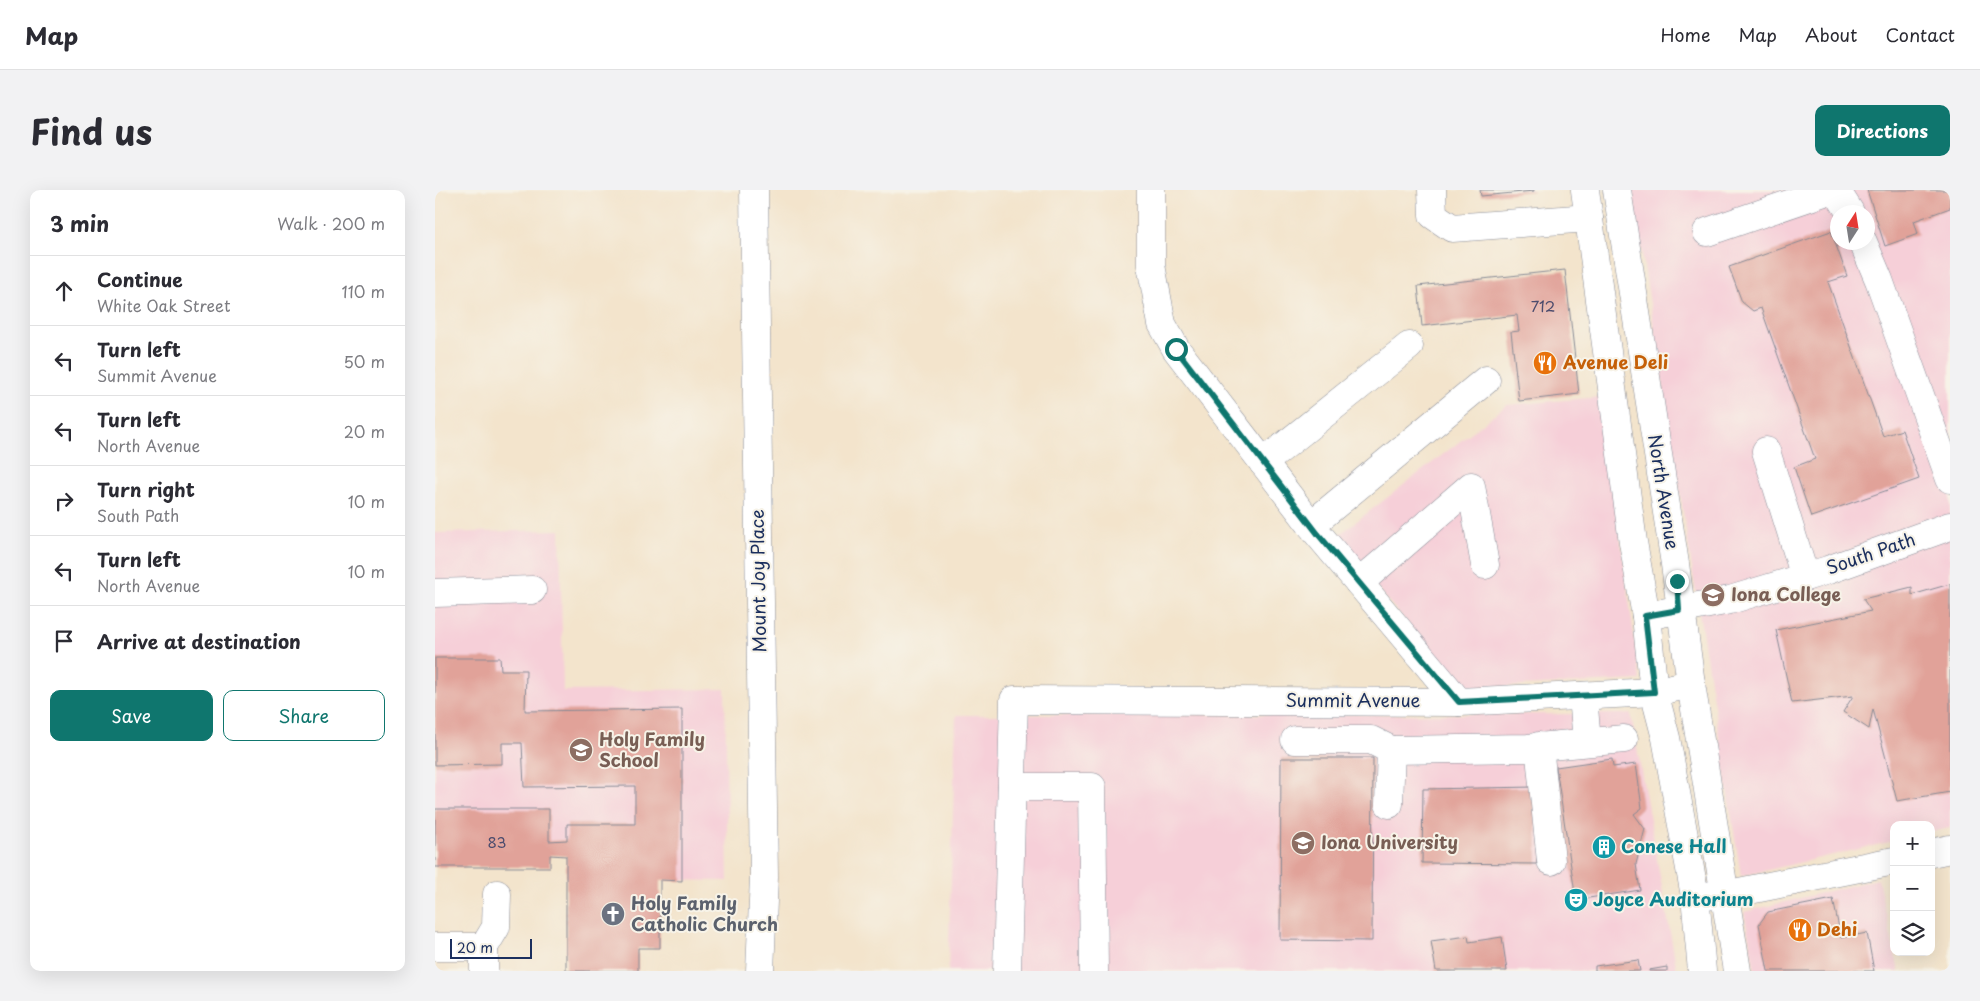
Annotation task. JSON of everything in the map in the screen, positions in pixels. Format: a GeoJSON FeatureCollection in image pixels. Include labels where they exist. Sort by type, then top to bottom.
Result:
{"type":"FeatureCollection","features":[{"type":"Feature","properties":{"kind":"street","name":"Mount Joy Place"},"geometry":{"type":"LineString","coordinates":[[754,190],[764,877],[760,971]]}},
{"type":"Feature","properties":{"kind":"street"},"geometry":{"type":"LineString","coordinates":[[1151,190],[1151,265],[1162,324],[1176,349],[1311,524],[1459,702]]}},
{"type":"Feature","properties":{"kind":"street"},"geometry":{"type":"LineString","coordinates":[[1432,190],[1433,215],[1452,228],[1589,218]]}},
{"type":"Feature","properties":{"kind":"street","name":"North Avenue"},"geometry":{"type":"LineString","coordinates":[[1585,190],[1654,692],[1666,738],[1695,896],[1702,971]]}},
{"type":"Feature","properties":{"kind":"street","name":"North Avenue"},"geometry":{"type":"LineString","coordinates":[[1617,190],[1675,564],[1679,610],[1737,971]]}},
{"type":"Feature","properties":{"kind":"street"},"geometry":{"type":"LineString","coordinates":[[1707,232],[1830,190]]}},
{"type":"Feature","properties":{"kind":"street"},"geometry":{"type":"LineString","coordinates":[[1836,190],[1846,205]]}},
{"type":"Feature","properties":{"kind":"street"},"geometry":{"type":"LineString","coordinates":[[1866,250],[1879,280],[1950,479]]}},
{"type":"Feature","properties":{"kind":"street"},"geometry":{"type":"LineString","coordinates":[[1263,463],[1409,346]]}},
{"type":"Feature","properties":{"kind":"street"},"geometry":{"type":"LineString","coordinates":[[1311,524],[1485,380]]}},
{"type":"Feature","properties":{"kind":"street"},"geometry":{"type":"LineString","coordinates":[[1766,451],[1805,577]]}},
{"type":"Feature","properties":{"kind":"street"},"geometry":{"type":"LineString","coordinates":[[1359,583],[1471,486],[1485,565]]}},
{"type":"Feature","properties":{"kind":"street","name":"South Path"},"geometry":{"type":"LineString","coordinates":[[1645,616],[1730,600],[1805,577],[1950,526]]}},
{"type":"Feature","properties":{"kind":"street"},"geometry":{"type":"LineString","coordinates":[[435,593],[532,590]]}},
{"type":"Feature","properties":{"kind":"street","name":"Summit Avenue"},"geometry":{"type":"LineString","coordinates":[[1012,787],[1014,700],[1459,702],[1654,692],[1691,684]]}},
{"type":"Feature","properties":{"kind":"street"},"geometry":{"type":"LineString","coordinates":[[1583,696],[1587,742]]}},
{"type":"Feature","properties":{"kind":"street"},"geometry":{"type":"LineString","coordinates":[[1295,740],[1371,740],[1391,750],[1539,746],[1624,739]]}},
{"type":"Feature","properties":{"kind":"street"},"geometry":{"type":"LineString","coordinates":[[1539,746],[1551,862]]}},
{"type":"Feature","properties":{"kind":"street"},"geometry":{"type":"LineString","coordinates":[[1389,804],[1391,750]]}},
{"type":"Feature","properties":{"kind":"street"},"geometry":{"type":"LineString","coordinates":[[1007,971],[1012,787],[1092,788],[1094,971]]}},
{"type":"Feature","properties":{"kind":"street"},"geometry":{"type":"LineString","coordinates":[[1935,852],[1950,849]]}},
{"type":"Feature","properties":{"kind":"street"},"geometry":{"type":"LineString","coordinates":[[1695,896],[1724,894],[1890,861]]}},
{"type":"Feature","properties":{"kind":"street"},"geometry":{"type":"LineString","coordinates":[[435,947],[484,959],[496,927],[497,894]]}},
{"type":"Feature","properties":{"kind":"shaded area"},"geometry":{"type":"Polygon","coordinates":[[[1632,190],[1950,190],[1950,828],[1935,831],[1935,821],[1890,821],[1890,842],[1741,876],[1632,190]]]}},
{"type":"Feature","properties":{"kind":"shaded area"},"geometry":{"type":"Polygon","coordinates":[[[1601,397],[1640,680],[1463,689],[1335,538],[1507,405],[1601,397]]]}},
{"type":"Feature","properties":{"kind":"shaded area","name":"Holy Family School"},"geometry":{"type":"Polygon","coordinates":[[[560,530],[563,691],[725,689],[728,881],[660,880],[567,840],[549,841],[549,810],[435,809],[435,533],[560,530]]]}},
{"type":"Feature","properties":{"kind":"shaded area","name":"Iona University"},"geometry":{"type":"Polygon","coordinates":[[[1631,714],[1677,971],[948,971],[956,715],[1631,714]]]}},
{"type":"Feature","properties":{"kind":"shaded area"},"geometry":{"type":"Polygon","coordinates":[[[1878,879],[1890,932],[1890,956],[1896,956],[1899,971],[1755,971],[1744,912],[1878,879]]]}},
{"type":"Feature","properties":{"kind":"building"},"geometry":{"type":"Polygon","coordinates":[[[1480,190],[1534,190],[1534,191],[1481,196],[1480,190]]]}},
{"type":"Feature","properties":{"kind":"building"},"geometry":{"type":"Polygon","coordinates":[[[1867,190],[1950,190],[1950,208],[1914,221],[1918,234],[1885,246],[1875,215],[1875,205],[1872,205],[1867,190]]]}},
{"type":"Feature","properties":{"kind":"building"},"geometry":{"type":"Polygon","coordinates":[[[1830,231],[1830,250],[1838,250],[1847,276],[1828,282],[1883,436],[1902,430],[1919,479],[1811,517],[1794,467],[1815,459],[1761,308],[1753,311],[1742,302],[1729,267],[1830,231]]]}},
{"type":"Feature","properties":{"kind":"building","name":"Avenue Deli"},"geometry":{"type":"Polygon","coordinates":[[[1565,270],[1579,394],[1519,401],[1511,332],[1519,331],[1517,315],[1422,326],[1418,286],[1565,270]]]}},
{"type":"Feature","properties":{"kind":"building"},"geometry":{"type":"Polygon","coordinates":[[[1950,584],[1950,792],[1897,801],[1873,709],[1869,729],[1843,712],[1853,696],[1792,703],[1776,630],[1871,611],[1863,599],[1912,587],[1912,595],[1950,584]]]}},
{"type":"Feature","properties":{"kind":"building"},"geometry":{"type":"Polygon","coordinates":[[[435,658],[500,658],[501,670],[526,670],[525,711],[682,709],[682,881],[660,880],[660,948],[638,948],[638,971],[566,971],[566,856],[550,855],[550,867],[435,867],[435,809],[549,809],[549,841],[567,840],[567,824],[635,824],[635,786],[524,787],[522,743],[502,743],[502,764],[435,765],[435,658]]]}},
{"type":"Feature","properties":{"kind":"building"},"geometry":{"type":"Polygon","coordinates":[[[1281,758],[1373,758],[1372,941],[1280,940],[1281,758]]]}},
{"type":"Feature","properties":{"kind":"building","name":"Conese Hall"},"geometry":{"type":"Polygon","coordinates":[[[1612,759],[1613,767],[1636,764],[1642,808],[1634,814],[1645,829],[1636,864],[1640,890],[1576,900],[1556,767],[1612,759]]]}},
{"type":"Feature","properties":{"kind":"building"},"geometry":{"type":"Polygon","coordinates":[[[1536,787],[1537,864],[1422,863],[1423,789],[1536,787]]]}},
{"type":"Feature","properties":{"kind":"building"},"geometry":{"type":"Polygon","coordinates":[[[1833,899],[1841,938],[1867,933],[1874,971],[1768,971],[1759,924],[1768,912],[1833,899]]]}},
{"type":"Feature","properties":{"kind":"building"},"geometry":{"type":"Polygon","coordinates":[[[1468,936],[1469,942],[1502,937],[1507,971],[1436,971],[1431,941],[1468,936]]]}},
{"type":"Feature","properties":{"kind":"building"},"geometry":{"type":"Polygon","coordinates":[[[1638,960],[1640,971],[1595,971],[1595,966],[1638,960]]]}},
{"type":"Feature","properties":{"kind":"building"},"geometry":{"type":"Polygon","coordinates":[[[1667,967],[1667,971],[1649,971],[1649,970],[1667,967]]]}},
{"type":"Feature","properties":{"kind":"place","name":"Avenue Deli"},"geometry":{"type":"Point","coordinates":[1545,363]}},
{"type":"Feature","properties":{"kind":"place","name":"Iona College"},"geometry":{"type":"Point","coordinates":[1713,595]}},
{"type":"Feature","properties":{"kind":"place","name":"Holy Family School"},"geometry":{"type":"Point","coordinates":[581,750]}},
{"type":"Feature","properties":{"kind":"place","name":"Iona University"},"geometry":{"type":"Point","coordinates":[1303,843]}},
{"type":"Feature","properties":{"kind":"place","name":"Conese Hall"},"geometry":{"type":"Point","coordinates":[1604,847]}},
{"type":"Feature","properties":{"kind":"place","name":"Joyce Auditorium"},"geometry":{"type":"Point","coordinates":[1576,900]}},
{"type":"Feature","properties":{"kind":"place","name":"Holy Family Catholic Church"},"geometry":{"type":"Point","coordinates":[613,914]}},
{"type":"Feature","properties":{"kind":"place","name":"Dehi"},"geometry":{"type":"Point","coordinates":[1800,930]}},
{"type":"Feature","properties":{"kind":"route"},"geometry":{"type":"LineString","coordinates":[[1176,349],[1318,534],[1459,702],[1654,692],[1645,616],[1679,610],[1677,581]]}}]}
